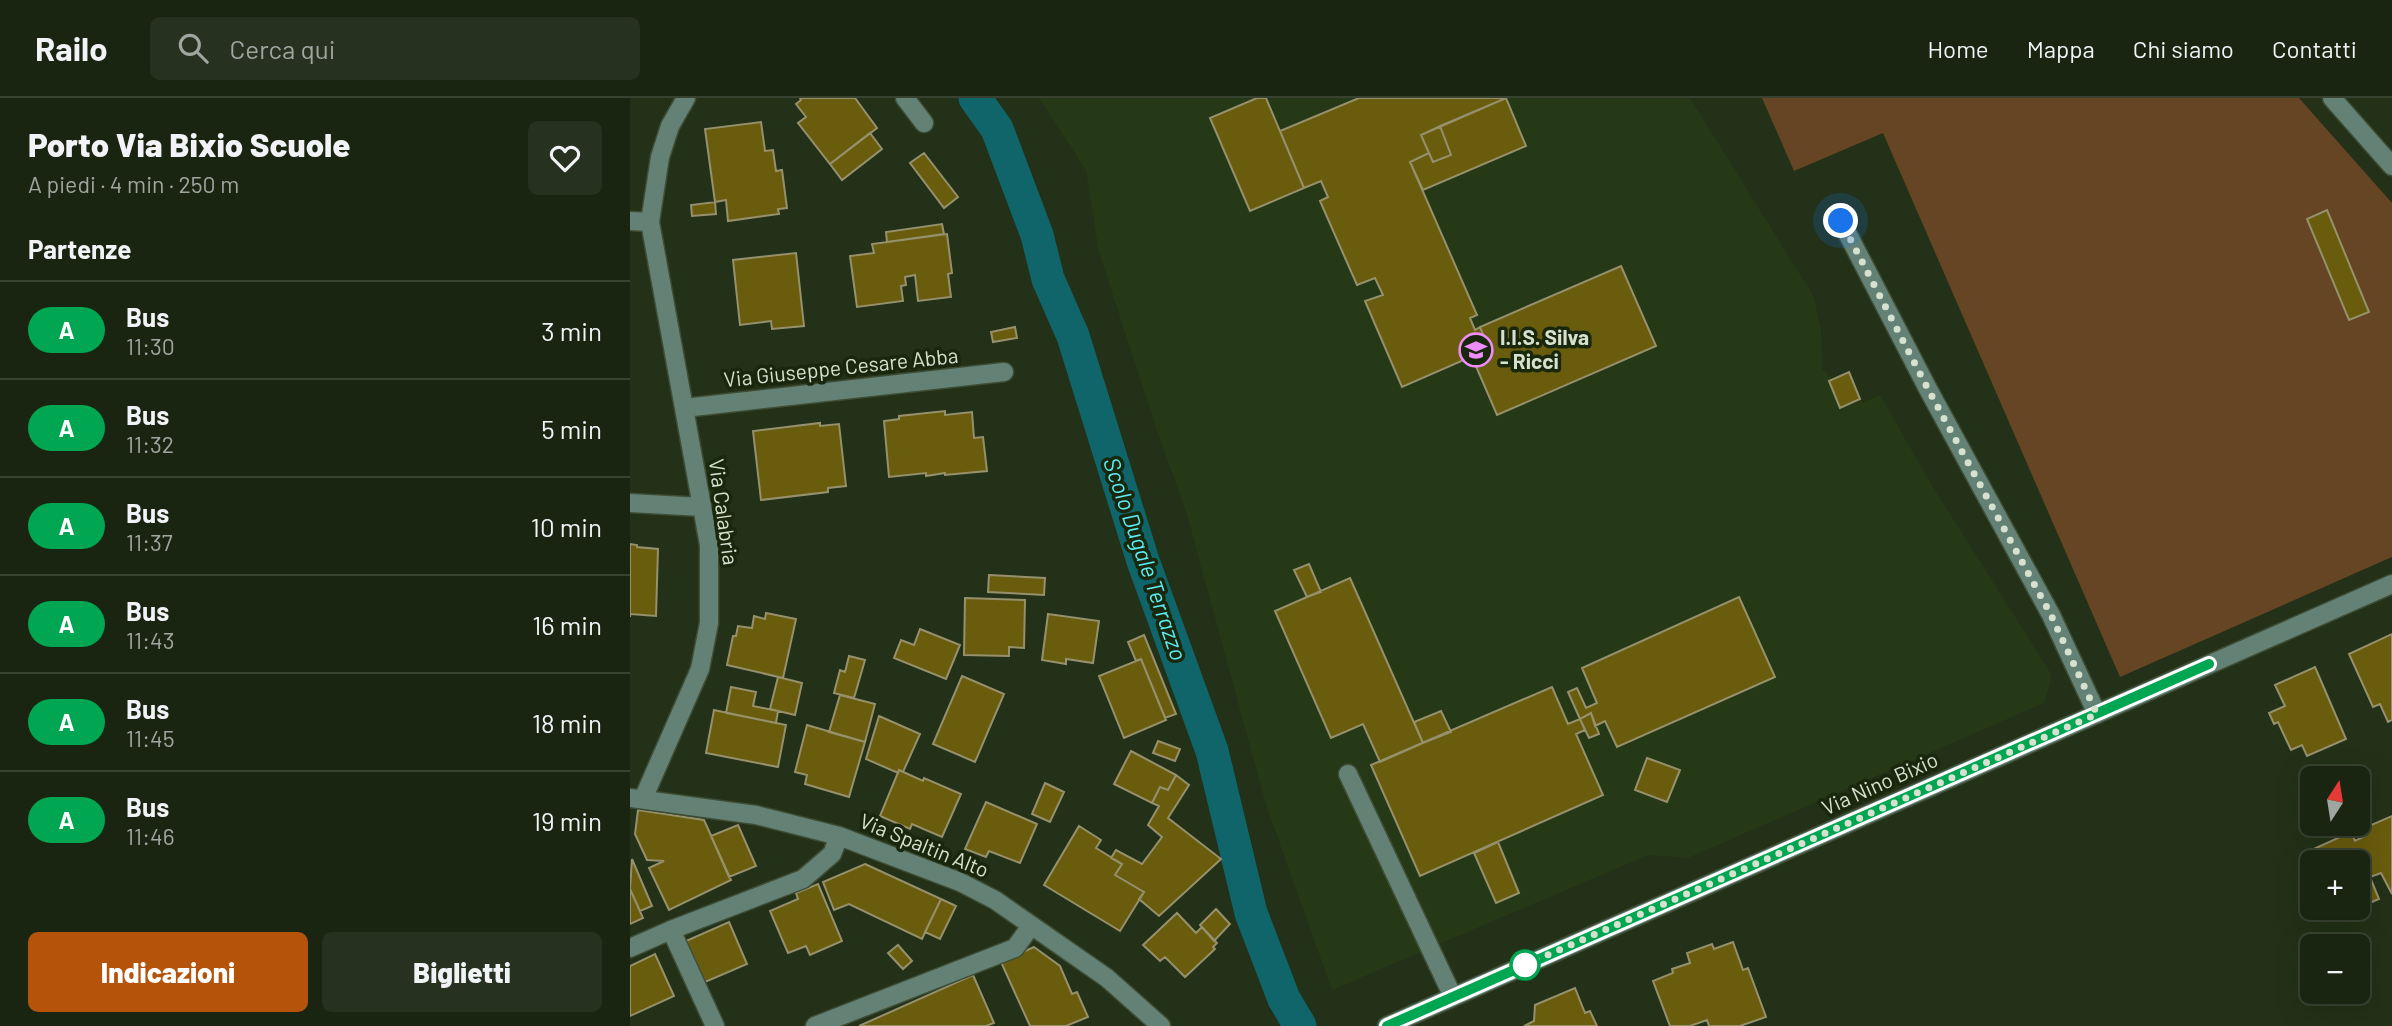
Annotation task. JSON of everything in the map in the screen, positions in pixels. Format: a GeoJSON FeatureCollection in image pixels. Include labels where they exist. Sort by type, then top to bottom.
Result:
{"type":"FeatureCollection","features":[{"type":"Feature","properties":{"kind":"street","name":"Via Calabria"},"geometry":{"type":"LineString","coordinates":[[636,798],[700,669],[709,623],[709,545],[650,222],[660,157],[670,126],[686,98]]}},
{"type":"Feature","properties":{"kind":"street"},"geometry":{"type":"LineString","coordinates":[[905,98],[924,123]]}},
{"type":"Feature","properties":{"kind":"street"},"geometry":{"type":"LineString","coordinates":[[2332,98],[2392,166]]}},
{"type":"Feature","properties":{"kind":"street"},"geometry":{"type":"LineString","coordinates":[[630,221],[650,222]]}},
{"type":"Feature","properties":{"kind":"street"},"geometry":{"type":"LineString","coordinates":[[1841,221],[1928,389],[2051,615],[2097,714]]}},
{"type":"Feature","properties":{"kind":"street","name":"Via Giuseppe Cesare Abba"},"geometry":{"type":"LineString","coordinates":[[684,408],[1004,372]]}},
{"type":"Feature","properties":{"kind":"street"},"geometry":{"type":"LineString","coordinates":[[630,503],[702,507]]}},
{"type":"Feature","properties":{"kind":"street","name":"Via Nino Bixio"},"geometry":{"type":"LineString","coordinates":[[1387,1026],[2392,584]]}},
{"type":"Feature","properties":{"kind":"street"},"geometry":{"type":"LineString","coordinates":[[1348,774],[1453,997]]}},
{"type":"Feature","properties":{"kind":"street","name":"Via Spaltin Alto"},"geometry":{"type":"LineString","coordinates":[[636,798],[756,815],[839,836],[960,882],[995,900],[1107,978],[1161,1026]]}},
{"type":"Feature","properties":{"kind":"street"},"geometry":{"type":"LineString","coordinates":[[630,948],[803,880],[832,854],[839,836]]}},
{"type":"Feature","properties":{"kind":"street"},"geometry":{"type":"LineString","coordinates":[[815,1026],[1015,948],[1031,926]]}},
{"type":"Feature","properties":{"kind":"street"},"geometry":{"type":"LineString","coordinates":[[671,930],[715,1026]]}},
{"type":"Feature","properties":{"kind":"shaded area"},"geometry":{"type":"Polygon","coordinates":[[[1039,98],[1690,98],[1814,297],[1821,330],[1822,369],[1833,379],[1849,372],[1863,403],[1880,395],[1931,484],[2052,675],[2044,703],[1688,858],[1648,855],[1332,990],[1266,805],[1186,511],[1099,252],[1086,170],[1039,98]]]}},
{"type":"Feature","properties":{"kind":"shaded area"},"geometry":{"type":"Polygon","coordinates":[[[1762,98],[2299,98],[2392,203],[2392,557],[2120,677],[1883,133],[1794,171],[1762,98]]]}},
{"type":"Feature","properties":{"kind":"building"},"geometry":{"type":"Polygon","coordinates":[[[800,98],[855,98],[877,128],[830,164],[798,123],[806,117],[796,104],[800,98]]]}},
{"type":"Feature","properties":{"kind":"building"},"geometry":{"type":"Polygon","coordinates":[[[1257,98],[1266,98],[1304,188],[1250,211],[1210,118],[1257,98]]]}},
{"type":"Feature","properties":{"kind":"building"},"geometry":{"type":"Polygon","coordinates":[[[1359,98],[1506,98],[1421,135],[1429,153],[1410,162],[1477,315],[1470,318],[1475,330],[1480,327],[1489,349],[1402,387],[1365,301],[1383,295],[1375,278],[1357,285],[1320,201],[1328,197],[1321,181],[1304,188],[1280,131],[1359,98]]]}},
{"type":"Feature","properties":{"kind":"building"},"geometry":{"type":"Polygon","coordinates":[[[1506,98],[1526,146],[1423,190],[1410,162],[1429,153],[1433,162],[1451,155],[1440,126],[1506,98]]]}},
{"type":"Feature","properties":{"kind":"building"},"geometry":{"type":"Polygon","coordinates":[[[761,122],[765,151],[773,150],[776,171],[782,170],[787,208],[778,209],[779,214],[728,221],[726,200],[715,202],[705,129],[761,122]]]}},
{"type":"Feature","properties":{"kind":"building"},"geometry":{"type":"Polygon","coordinates":[[[1440,126],[1451,155],[1433,162],[1421,135],[1440,126]]]}},
{"type":"Feature","properties":{"kind":"building"},"geometry":{"type":"Polygon","coordinates":[[[870,133],[882,149],[842,180],[830,164],[870,133]]]}},
{"type":"Feature","properties":{"kind":"building"},"geometry":{"type":"Polygon","coordinates":[[[924,153],[958,197],[944,208],[910,163],[924,153]]]}},
{"type":"Feature","properties":{"kind":"building"},"geometry":{"type":"Polygon","coordinates":[[[715,202],[716,214],[692,216],[691,205],[715,202]]]}},
{"type":"Feature","properties":{"kind":"building"},"geometry":{"type":"Polygon","coordinates":[[[2327,210],[2369,312],[2349,320],[2307,219],[2327,210]]]}},
{"type":"Feature","properties":{"kind":"building"},"geometry":{"type":"Polygon","coordinates":[[[942,224],[944,234],[887,242],[886,232],[942,224]]]}},
{"type":"Feature","properties":{"kind":"building"},"geometry":{"type":"Polygon","coordinates":[[[947,234],[952,273],[948,274],[951,297],[918,301],[915,275],[905,277],[906,285],[901,286],[903,301],[857,307],[850,256],[874,253],[872,244],[947,234]]]}},
{"type":"Feature","properties":{"kind":"building"},"geometry":{"type":"Polygon","coordinates":[[[796,253],[804,326],[772,329],[771,321],[740,325],[733,260],[796,253]]]}},
{"type":"Feature","properties":{"kind":"building"},"geometry":{"type":"Polygon","coordinates":[[[1621,266],[1656,346],[1497,415],[1472,357],[1489,349],[1480,327],[1621,266]]]}},
{"type":"Feature","properties":{"kind":"building"},"geometry":{"type":"Polygon","coordinates":[[[1015,327],[1017,338],[993,342],[991,332],[1015,327]]]}},
{"type":"Feature","properties":{"kind":"building"},"geometry":{"type":"Polygon","coordinates":[[[1849,372],[1860,399],[1840,408],[1829,381],[1849,372]]]}},
{"type":"Feature","properties":{"kind":"building"},"geometry":{"type":"Polygon","coordinates":[[[945,411],[945,415],[972,412],[974,438],[983,437],[987,471],[889,477],[884,421],[899,419],[899,416],[945,411]]]}},
{"type":"Feature","properties":{"kind":"building"},"geometry":{"type":"Polygon","coordinates":[[[820,423],[820,426],[839,424],[846,486],[828,488],[828,492],[761,500],[753,431],[820,423]]]}},
{"type":"Feature","properties":{"kind":"building"},"geometry":{"type":"Polygon","coordinates":[[[630,544],[658,549],[656,616],[630,614],[630,544]]]}},
{"type":"Feature","properties":{"kind":"building"},"geometry":{"type":"Polygon","coordinates":[[[1309,564],[1321,592],[1307,597],[1294,570],[1309,564]]]}},
{"type":"Feature","properties":{"kind":"building"},"geometry":{"type":"Polygon","coordinates":[[[989,575],[1045,578],[1044,595],[988,592],[989,575]]]}},
{"type":"Feature","properties":{"kind":"building"},"geometry":{"type":"Polygon","coordinates":[[[1350,578],[1423,743],[1380,762],[1363,724],[1331,738],[1275,611],[1350,578]]]}},
{"type":"Feature","properties":{"kind":"building"},"geometry":{"type":"Polygon","coordinates":[[[1739,597],[1775,677],[1617,747],[1605,721],[1595,726],[1591,713],[1580,719],[1568,692],[1577,688],[1586,708],[1597,703],[1582,668],[1739,597]]]}},
{"type":"Feature","properties":{"kind":"building"},"geometry":{"type":"Polygon","coordinates":[[[965,598],[1025,600],[1024,648],[1009,647],[1009,656],[964,655],[965,598]]]}},
{"type":"Feature","properties":{"kind":"building"},"geometry":{"type":"Polygon","coordinates":[[[766,613],[796,619],[783,678],[727,665],[738,626],[752,628],[754,616],[765,619],[766,613]]]}},
{"type":"Feature","properties":{"kind":"building"},"geometry":{"type":"Polygon","coordinates":[[[1048,614],[1099,621],[1093,663],[1066,659],[1066,664],[1042,660],[1048,614]]]}},
{"type":"Feature","properties":{"kind":"building"},"geometry":{"type":"Polygon","coordinates":[[[920,629],[960,645],[946,679],[894,658],[901,640],[914,645],[920,629]]]}},
{"type":"Feature","properties":{"kind":"building"},"geometry":{"type":"Polygon","coordinates":[[[2392,634],[2392,720],[2388,722],[2380,704],[2373,707],[2349,654],[2392,634]]]}},
{"type":"Feature","properties":{"kind":"building"},"geometry":{"type":"Polygon","coordinates":[[[1144,635],[1176,714],[1165,718],[1141,659],[1136,661],[1128,642],[1144,635]]]}},
{"type":"Feature","properties":{"kind":"building"},"geometry":{"type":"Polygon","coordinates":[[[849,656],[865,660],[854,698],[834,693],[840,670],[845,672],[849,656]]]}},
{"type":"Feature","properties":{"kind":"building"},"geometry":{"type":"Polygon","coordinates":[[[1141,659],[1166,720],[1124,738],[1099,676],[1141,659]]]}},
{"type":"Feature","properties":{"kind":"building"},"geometry":{"type":"Polygon","coordinates":[[[2315,667],[2346,739],[2307,756],[2302,745],[2291,750],[2278,722],[2274,724],[2269,713],[2285,706],[2275,685],[2315,667]]]}},
{"type":"Feature","properties":{"kind":"building"},"geometry":{"type":"Polygon","coordinates":[[[962,676],[1004,694],[975,762],[933,744],[962,676]]]}},
{"type":"Feature","properties":{"kind":"building"},"geometry":{"type":"Polygon","coordinates":[[[778,677],[802,683],[795,715],[770,709],[778,677]]]}},
{"type":"Feature","properties":{"kind":"building"},"geometry":{"type":"Polygon","coordinates":[[[731,687],[756,692],[753,706],[778,711],[776,723],[726,713],[731,687]]]}},
{"type":"Feature","properties":{"kind":"building"},"geometry":{"type":"Polygon","coordinates":[[[1552,687],[1568,724],[1580,719],[1585,730],[1576,734],[1603,795],[1420,876],[1371,765],[1552,687]]]}},
{"type":"Feature","properties":{"kind":"building"},"geometry":{"type":"Polygon","coordinates":[[[840,695],[875,704],[865,742],[829,732],[840,695]]]}},
{"type":"Feature","properties":{"kind":"building"},"geometry":{"type":"Polygon","coordinates":[[[714,710],[786,725],[778,767],[706,753],[714,710]]]}},
{"type":"Feature","properties":{"kind":"building"},"geometry":{"type":"Polygon","coordinates":[[[1441,711],[1451,732],[1423,743],[1414,722],[1441,711]]]}},
{"type":"Feature","properties":{"kind":"building"},"geometry":{"type":"Polygon","coordinates":[[[1591,713],[1599,734],[1589,738],[1580,719],[1591,713]]]}},
{"type":"Feature","properties":{"kind":"building"},"geometry":{"type":"Polygon","coordinates":[[[879,716],[920,734],[903,772],[899,770],[898,773],[866,759],[879,716]]]}},
{"type":"Feature","properties":{"kind":"building"},"geometry":{"type":"Polygon","coordinates":[[[807,725],[865,742],[849,797],[805,784],[807,775],[795,772],[807,725]]]}},
{"type":"Feature","properties":{"kind":"building"},"geometry":{"type":"Polygon","coordinates":[[[1158,741],[1180,749],[1175,761],[1153,753],[1158,741]]]}},
{"type":"Feature","properties":{"kind":"building"},"geometry":{"type":"Polygon","coordinates":[[[1131,751],[1176,775],[1168,790],[1160,787],[1152,803],[1114,784],[1131,751]]]}},
{"type":"Feature","properties":{"kind":"building"},"geometry":{"type":"Polygon","coordinates":[[[1647,758],[1680,770],[1667,802],[1635,790],[1647,758]]]}},
{"type":"Feature","properties":{"kind":"building"},"geometry":{"type":"Polygon","coordinates":[[[899,770],[961,794],[942,837],[912,824],[910,829],[880,816],[899,770]]]}},
{"type":"Feature","properties":{"kind":"building"},"geometry":{"type":"Polygon","coordinates":[[[1176,775],[1189,785],[1168,818],[1221,859],[1159,916],[1139,899],[1144,892],[1115,875],[1122,864],[1111,858],[1116,850],[1142,864],[1162,837],[1148,825],[1159,806],[1152,803],[1160,787],[1168,790],[1176,775]]]}},
{"type":"Feature","properties":{"kind":"building"},"geometry":{"type":"Polygon","coordinates":[[[1045,783],[1064,792],[1050,822],[1032,814],[1045,783]]]}},
{"type":"Feature","properties":{"kind":"building"},"geometry":{"type":"Polygon","coordinates":[[[986,802],[1037,824],[1020,863],[989,851],[986,857],[965,849],[986,802]]]}},
{"type":"Feature","properties":{"kind":"building"},"geometry":{"type":"Polygon","coordinates":[[[638,810],[704,820],[731,880],[669,910],[649,868],[664,861],[647,860],[635,834],[638,810]]]}},
{"type":"Feature","properties":{"kind":"building"},"geometry":{"type":"Polygon","coordinates":[[[2392,816],[2392,894],[2381,873],[2370,877],[2370,850],[2311,850],[2342,836],[2353,836],[2355,841],[2370,836],[2370,826],[2392,816]]]}},
{"type":"Feature","properties":{"kind":"building"},"geometry":{"type":"Polygon","coordinates":[[[738,825],[756,866],[729,877],[711,836],[738,825]]]}},
{"type":"Feature","properties":{"kind":"building"},"geometry":{"type":"Polygon","coordinates":[[[1079,826],[1101,840],[1096,848],[1122,864],[1115,875],[1144,892],[1120,931],[1044,885],[1079,826]]]}},
{"type":"Feature","properties":{"kind":"building"},"geometry":{"type":"Polygon","coordinates":[[[1498,842],[1519,893],[1496,903],[1474,853],[1498,842]]]}},
{"type":"Feature","properties":{"kind":"building"},"geometry":{"type":"Polygon","coordinates":[[[632,859],[652,906],[640,911],[630,889],[632,859]]]}},
{"type":"Feature","properties":{"kind":"building"},"geometry":{"type":"Polygon","coordinates":[[[865,864],[941,899],[922,939],[849,904],[834,910],[823,882],[865,864]]]}},
{"type":"Feature","properties":{"kind":"building"},"geometry":{"type":"Polygon","coordinates":[[[2370,877],[2379,899],[2370,903],[2370,877]]]}},
{"type":"Feature","properties":{"kind":"building"},"geometry":{"type":"Polygon","coordinates":[[[818,884],[842,941],[810,955],[806,946],[788,953],[770,911],[798,899],[796,893],[818,884]]]}},
{"type":"Feature","properties":{"kind":"building"},"geometry":{"type":"Polygon","coordinates":[[[630,889],[643,918],[630,924],[630,889]]]}},
{"type":"Feature","properties":{"kind":"building"},"geometry":{"type":"Polygon","coordinates":[[[941,899],[956,906],[940,939],[925,932],[941,899]]]}},
{"type":"Feature","properties":{"kind":"building"},"geometry":{"type":"Polygon","coordinates":[[[1216,909],[1230,924],[1214,941],[1200,925],[1216,909]]]}},
{"type":"Feature","properties":{"kind":"building"},"geometry":{"type":"Polygon","coordinates":[[[1177,913],[1196,933],[1202,927],[1217,943],[1213,947],[1215,949],[1185,977],[1165,957],[1160,961],[1143,945],[1177,913]]]}},
{"type":"Feature","properties":{"kind":"building"},"geometry":{"type":"Polygon","coordinates":[[[729,922],[747,964],[705,982],[686,941],[729,922]]]}},
{"type":"Feature","properties":{"kind":"building"},"geometry":{"type":"Polygon","coordinates":[[[1733,942],[1743,970],[1748,968],[1766,1017],[1740,1026],[1709,1026],[1707,1020],[1690,1026],[1670,1026],[1653,981],[1673,973],[1672,969],[1690,963],[1687,953],[1712,944],[1714,949],[1733,942]]]}},
{"type":"Feature","properties":{"kind":"building"},"geometry":{"type":"Polygon","coordinates":[[[898,945],[912,961],[903,969],[888,953],[898,945]]]}},
{"type":"Feature","properties":{"kind":"building"},"geometry":{"type":"Polygon","coordinates":[[[1034,947],[1060,966],[1072,994],[1077,992],[1088,1017],[1066,1026],[1030,1026],[1001,962],[1034,947]]]}},
{"type":"Feature","properties":{"kind":"building"},"geometry":{"type":"Polygon","coordinates":[[[655,954],[674,996],[630,1016],[630,966],[655,954]]]}},
{"type":"Feature","properties":{"kind":"building"},"geometry":{"type":"Polygon","coordinates":[[[973,975],[994,1023],[986,1026],[859,1026],[973,975]]]}},
{"type":"Feature","properties":{"kind":"building"},"geometry":{"type":"Polygon","coordinates":[[[1575,988],[1585,1013],[1590,1011],[1597,1026],[1524,1026],[1534,1021],[1535,1005],[1575,988]]]}},
{"type":"Feature","properties":{"kind":"waterway","name":"Scolo Dugale Terrazzo"},"geometry":{"type":"LineString","coordinates":[[975,98],[997,129],[1037,235],[1048,279],[1073,336],[1143,561],[1212,751],[1251,913],[1284,999],[1300,1026]]}},
{"type":"Feature","properties":{"kind":"bus line","name":"A"},"geometry":{"type":"LineString","coordinates":[[1387,1026],[2209,664]]}},
{"type":"Feature","properties":{"kind":"place","name":"I.I.S. Silva - Ricci"},"geometry":{"type":"Point","coordinates":[1476,350]}},
{"type":"Feature","properties":{"kind":"route"},"geometry":{"type":"LineString","coordinates":[[1525,965],[2097,714],[2051,615],[1928,389],[1841,221]]}}]}
